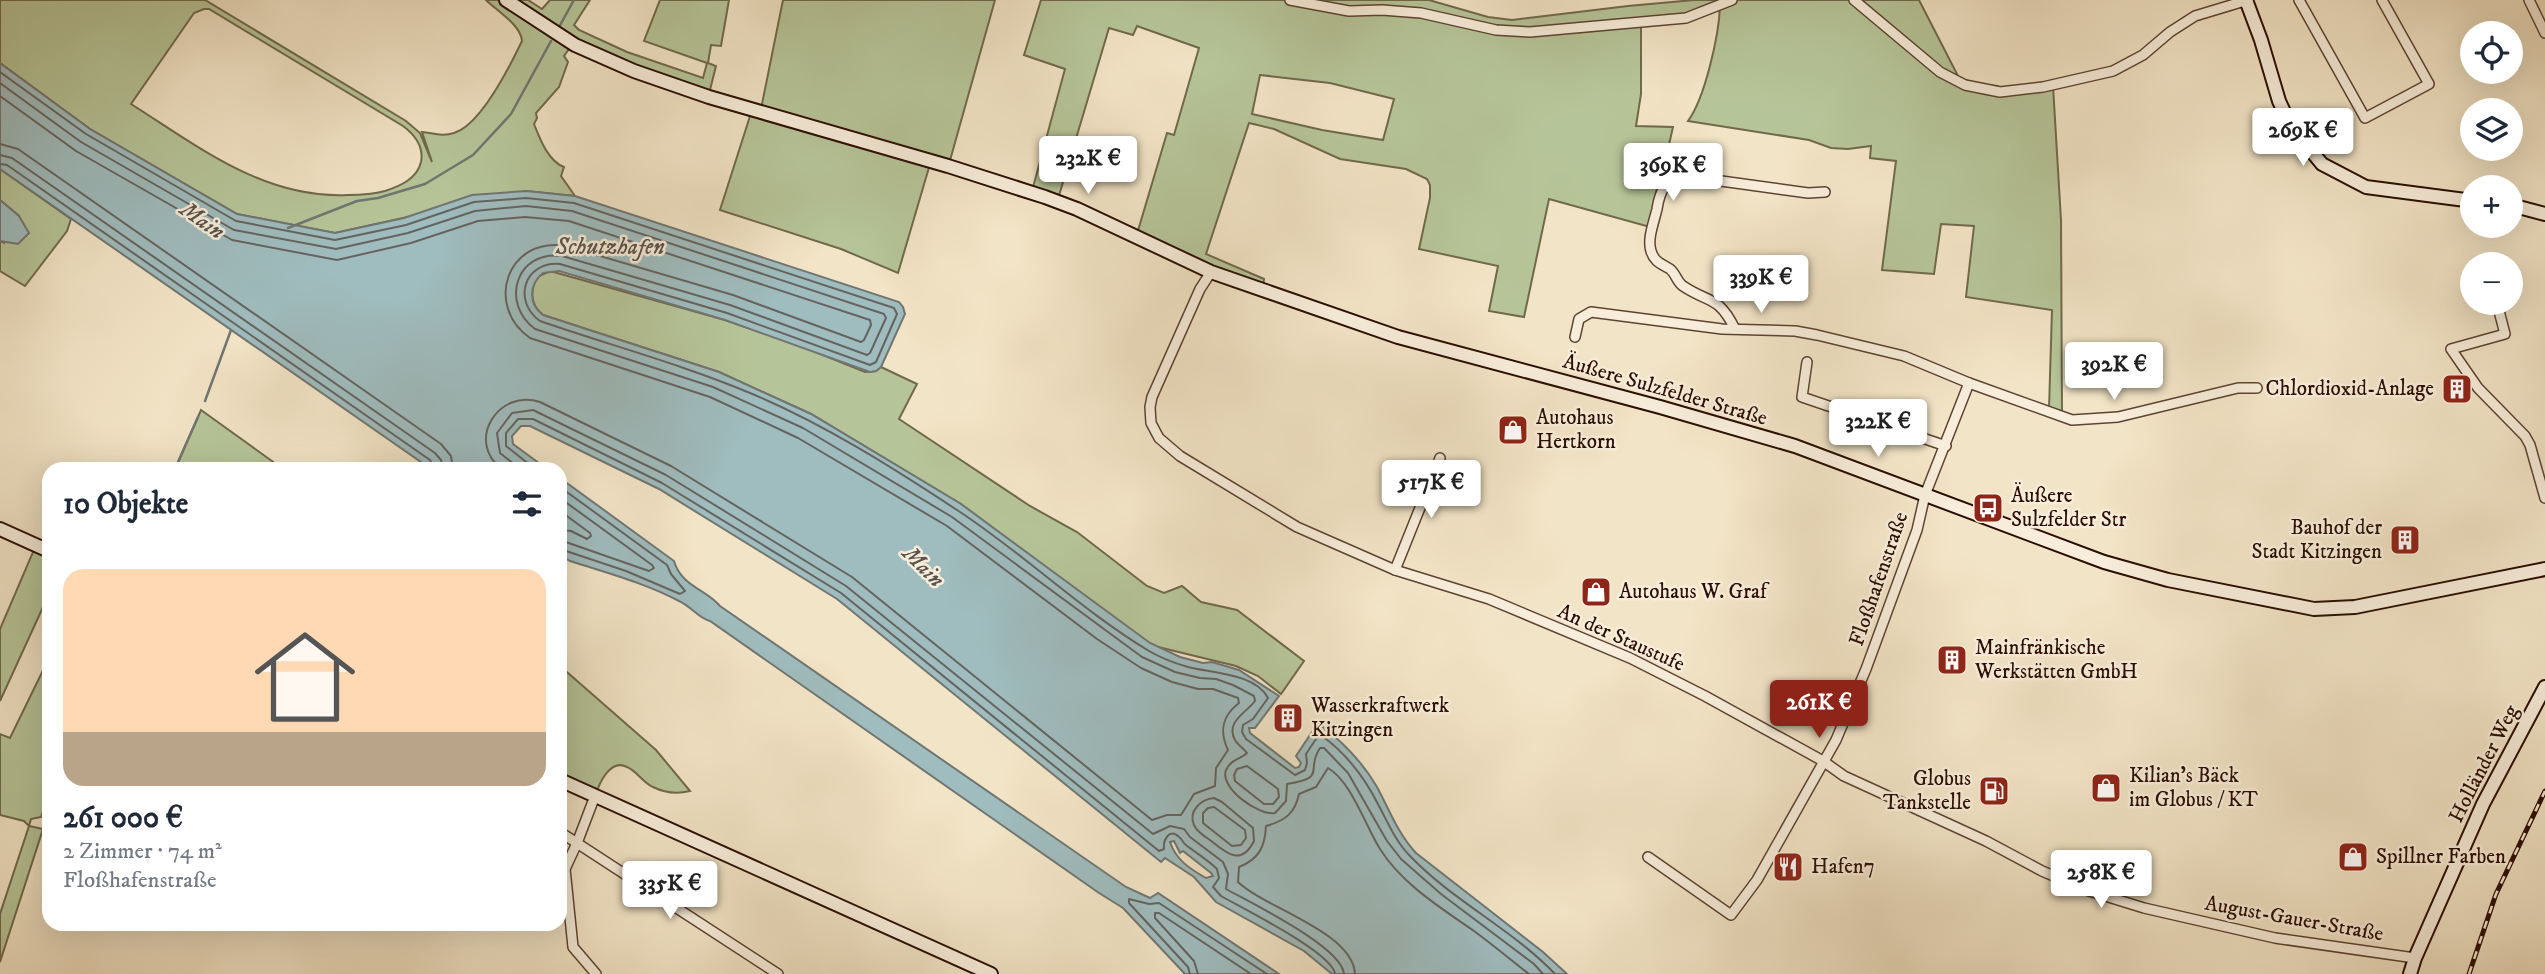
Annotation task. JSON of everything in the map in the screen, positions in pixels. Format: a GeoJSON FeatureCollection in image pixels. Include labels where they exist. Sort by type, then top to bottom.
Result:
{"type":"FeatureCollection","features":[{"type":"Feature","properties":{"kind":"main road","name":"Äußere Sulzfelder Straße"},"geometry":{"type":"LineString","coordinates":[[506,0],[575,46],[634,71],[709,97],[948,166],[1077,209],[1211,272],[1398,337],[1795,446],[2104,562],[2168,580],[2314,609],[2355,607],[2545,569]]}},
{"type":"Feature","properties":{"kind":"main road"},"geometry":{"type":"LineString","coordinates":[[2247,0],[2278,101],[2290,124],[2322,164],[2366,187],[2460,199]]}},
{"type":"Feature","properties":{"kind":"main road"},"geometry":{"type":"LineString","coordinates":[[2523,208],[2545,214]]}},
{"type":"Feature","properties":{"kind":"main road"},"geometry":{"type":"LineString","coordinates":[[0,529],[42,548]]}},
{"type":"Feature","properties":{"kind":"main road","name":"Holländer Weg"},"geometry":{"type":"LineString","coordinates":[[2410,974],[2483,804],[2545,687]]}},
{"type":"Feature","properties":{"kind":"main road"},"geometry":{"type":"LineString","coordinates":[[567,783],[991,974]]}},
{"type":"Feature","properties":{"kind":"street"},"geometry":{"type":"LineString","coordinates":[[1290,0],[1349,11],[1421,13],[1486,28],[1530,32],[1686,18],[1732,0]]}},
{"type":"Feature","properties":{"kind":"street"},"geometry":{"type":"LineString","coordinates":[[1854,0],[1940,72],[1965,85],[2000,92],[2043,87],[2113,71],[2138,58],[2170,32],[2196,16],[2247,0]]}},
{"type":"Feature","properties":{"kind":"street"},"geometry":{"type":"LineString","coordinates":[[2299,0],[2365,118],[2429,84],[2382,0]]}},
{"type":"Feature","properties":{"kind":"street"},"geometry":{"type":"LineString","coordinates":[[2529,0],[2545,33]]}},
{"type":"Feature","properties":{"kind":"street"},"geometry":{"type":"LineString","coordinates":[[1735,329],[1720,306],[1683,286],[1671,270],[1655,260],[1650,241],[1659,194],[1665,183],[1685,176],[1808,193],[1825,192]]}},
{"type":"Feature","properties":{"kind":"street","name":"An der Staustufe"},"geometry":{"type":"LineString","coordinates":[[1211,272],[1200,289],[1152,397],[1150,415],[1154,430],[1159,438],[1180,456],[1297,527],[1395,570],[1489,599],[1630,658],[1705,695],[1824,761]]}},
{"type":"Feature","properties":{"kind":"street"},"geometry":{"type":"LineString","coordinates":[[1575,337],[1579,319],[1591,312],[1735,329],[1795,331],[1904,356],[1969,383],[2072,419],[2118,416],[2238,388],[2257,388]]}},
{"type":"Feature","properties":{"kind":"street"},"geometry":{"type":"LineString","coordinates":[[2500,315],[2505,334],[2451,349],[2478,388],[2525,436],[2545,498]]}},
{"type":"Feature","properties":{"kind":"street"},"geometry":{"type":"LineString","coordinates":[[1807,362],[1802,397],[1946,446]]}},
{"type":"Feature","properties":{"kind":"street","name":"Floßhafenstraße"},"geometry":{"type":"LineString","coordinates":[[1648,857],[1731,915],[1757,880],[1836,740],[1866,669],[1917,530],[1925,495],[1969,383]]}},
{"type":"Feature","properties":{"kind":"street"},"geometry":{"type":"LineString","coordinates":[[1395,570],[1440,458]]}},
{"type":"Feature","properties":{"kind":"street","name":"August-Gauer-Straße"},"geometry":{"type":"LineString","coordinates":[[1824,761],[1844,776],[1986,841],[2042,871],[2090,891],[2144,908],[2275,938],[2415,958]]}},
{"type":"Feature","properties":{"kind":"street"},"geometry":{"type":"LineString","coordinates":[[567,861],[578,843],[594,796]]}},
{"type":"Feature","properties":{"kind":"street"},"geometry":{"type":"LineString","coordinates":[[567,836],[778,974]]}},
{"type":"Feature","properties":{"kind":"street"},"geometry":{"type":"LineString","coordinates":[[567,904],[573,947],[596,974]]}},
{"type":"Feature","properties":{"kind":"green space"},"geometry":{"type":"Polygon","coordinates":[[[0,0],[205,0],[406,121],[420,133],[432,162],[422,132],[442,135],[454,133],[474,119],[494,93],[522,41],[518,29],[486,0],[503,0],[571,46],[564,56],[568,62],[559,87],[536,113],[534,124],[549,155],[564,167],[561,176],[575,196],[526,191],[335,233],[237,214],[90,129],[0,63],[0,0]],[[209,9],[194,13],[131,104],[207,153],[260,179],[288,189],[317,194],[372,194],[396,187],[416,173],[421,162],[420,146],[403,126],[209,9]]]}},
{"type":"Feature","properties":{"kind":"green space"},"geometry":{"type":"Polygon","coordinates":[[[509,0],[528,0],[542,9],[550,0],[590,0],[574,25],[579,30],[627,52],[703,78],[707,63],[644,41],[660,0],[729,0],[721,46],[711,45],[708,63],[716,66],[709,94],[576,44],[509,0]]]}},
{"type":"Feature","properties":{"kind":"green space"},"geometry":{"type":"Polygon","coordinates":[[[783,0],[995,0],[949,164],[761,109],[783,0]]]}},
{"type":"Feature","properties":{"kind":"green space"},"geometry":{"type":"Polygon","coordinates":[[[1041,0],[1429,0],[1488,17],[1512,20],[1628,6],[1728,0],[1695,14],[1641,22],[1641,94],[1636,126],[1673,127],[1668,149],[1673,168],[1659,177],[1650,227],[1549,199],[1524,317],[1489,311],[1498,266],[1419,249],[1430,198],[1427,179],[1406,169],[1340,159],[1274,129],[1249,123],[1206,254],[1264,279],[1263,289],[1137,234],[1167,133],[1174,135],[1199,48],[1137,26],[1133,35],[1109,28],[1058,199],[1032,191],[1065,69],[1024,55],[1041,0]],[[1260,75],[1252,114],[1383,140],[1394,99],[1330,83],[1260,75]]]}},
{"type":"Feature","properties":{"kind":"green space"},"geometry":{"type":"Polygon","coordinates":[[[1734,0],[1919,0],[1959,78],[1981,85],[1997,86],[2000,90],[1963,83],[1931,64],[1889,32],[1939,72],[1969,86],[1985,90],[2017,91],[2053,86],[2061,220],[2062,414],[2049,409],[2052,310],[1966,297],[1974,226],[1941,224],[1934,274],[1882,270],[1896,161],[1870,158],[1871,146],[1831,148],[1809,140],[1688,121],[1700,97],[1710,66],[1720,6],[1734,0]]]}},
{"type":"Feature","properties":{"kind":"green space"},"geometry":{"type":"Polygon","coordinates":[[[751,113],[930,164],[898,273],[841,249],[720,210],[751,113]]]}},
{"type":"Feature","properties":{"kind":"green space"},"geometry":{"type":"Polygon","coordinates":[[[0,169],[71,219],[67,231],[25,286],[0,271],[0,241],[4,243],[19,216],[0,200],[0,169]]]}},
{"type":"Feature","properties":{"kind":"green space"},"geometry":{"type":"Polygon","coordinates":[[[550,271],[725,320],[865,372],[876,371],[881,367],[917,384],[899,419],[1030,506],[1077,532],[1147,586],[1164,593],[1182,586],[1201,602],[1237,610],[1304,661],[1281,694],[1258,676],[1236,666],[1154,646],[961,504],[811,414],[719,372],[543,315],[535,306],[532,291],[539,276],[550,271]]]}},
{"type":"Feature","properties":{"kind":"green space"},"geometry":{"type":"Polygon","coordinates":[[[201,410],[273,462],[178,462],[201,410]]]}},
{"type":"Feature","properties":{"kind":"green space"},"geometry":{"type":"Polygon","coordinates":[[[36,545],[42,548],[42,609],[0,701],[0,629],[36,545]]]}},
{"type":"Feature","properties":{"kind":"green space"},"geometry":{"type":"Polygon","coordinates":[[[42,672],[42,814],[41,817],[31,819],[29,826],[24,821],[0,815],[0,734],[10,738],[42,672]]]}},
{"type":"Feature","properties":{"kind":"green space"},"geometry":{"type":"Polygon","coordinates":[[[567,672],[656,750],[690,791],[672,792],[658,789],[621,765],[610,769],[595,796],[567,783],[567,672]]]}},
{"type":"Feature","properties":{"kind":"green space"},"geometry":{"type":"Polygon","coordinates":[[[29,826],[42,829],[0,962],[0,914],[29,826]]]}},
{"type":"Feature","properties":{"kind":"water"},"geometry":{"type":"Polygon","coordinates":[[[0,63],[90,129],[237,214],[335,233],[404,218],[472,195],[526,191],[575,196],[899,302],[905,314],[881,367],[870,372],[725,320],[559,271],[543,273],[535,283],[532,294],[535,305],[543,315],[719,372],[811,414],[961,504],[1150,643],[1180,657],[1239,670],[1279,696],[1255,728],[1249,728],[1250,733],[1295,768],[1301,763],[1296,756],[1318,723],[1343,744],[1365,769],[1399,830],[1416,853],[1543,952],[1567,974],[1332,974],[1304,951],[1216,902],[1194,877],[1165,858],[1161,862],[837,599],[659,489],[530,426],[521,426],[512,436],[513,444],[537,462],[421,462],[0,169],[0,63]],[[1174,841],[1170,842],[1176,854],[1189,867],[1206,878],[1213,876],[1211,873],[1183,851],[1180,853],[1174,841]]]}},
{"type":"Feature","properties":{"kind":"water"},"geometry":{"type":"Polygon","coordinates":[[[0,200],[19,216],[29,233],[18,244],[0,241],[0,200]]]}},
{"type":"Feature","properties":{"kind":"water"},"geometry":{"type":"Polygon","coordinates":[[[567,483],[674,561],[688,582],[720,606],[1126,887],[1150,898],[1158,893],[1279,974],[1185,974],[1123,908],[684,603],[626,579],[567,559],[567,483]]]}},
{"type":"Feature","properties":{"kind":"waterway"},"geometry":{"type":"LineString","coordinates":[[559,27],[574,0]]}},
{"type":"Feature","properties":{"kind":"waterway"},"geometry":{"type":"LineString","coordinates":[[288,228],[357,201],[378,198],[425,184],[473,155],[511,114],[551,41]]}},
{"type":"Feature","properties":{"kind":"waterway"},"geometry":{"type":"LineString","coordinates":[[205,401],[231,330]]}},
{"type":"Feature","properties":{"kind":"waterway"},"geometry":{"type":"LineString","coordinates":[[178,462],[198,417]]}},
{"type":"Feature","properties":{"kind":"railway"},"geometry":{"type":"LineString","coordinates":[[2469,974],[2496,894],[2545,791]]}},
{"type":"Feature","properties":{"kind":"place","name":"Chlordioxid-Anlage"},"geometry":{"type":"Point","coordinates":[2457,389]}},
{"type":"Feature","properties":{"kind":"place","name":"Autohaus Hertkorn"},"geometry":{"type":"Point","coordinates":[1513,430]}},
{"type":"Feature","properties":{"kind":"place","name":"Äußere Sulzfelder Str"},"geometry":{"type":"Point","coordinates":[1988,508]}},
{"type":"Feature","properties":{"kind":"place","name":"Bauhof der Stadt Kitzingen"},"geometry":{"type":"Point","coordinates":[2405,540]}},
{"type":"Feature","properties":{"kind":"place","name":"Autohaus W. Graf"},"geometry":{"type":"Point","coordinates":[1596,592]}},
{"type":"Feature","properties":{"kind":"place","name":"Mainfränkische Werkstätten GmbH"},"geometry":{"type":"Point","coordinates":[1952,660]}},
{"type":"Feature","properties":{"kind":"place","name":"Wasserkraftwerk Kitzingen"},"geometry":{"type":"Point","coordinates":[1288,718]}},
{"type":"Feature","properties":{"kind":"place","name":"Kilian's Bäck im Globus / KT"},"geometry":{"type":"Point","coordinates":[2106,788]}},
{"type":"Feature","properties":{"kind":"place","name":"Globus Tankstelle"},"geometry":{"type":"Point","coordinates":[1994,791]}},
{"type":"Feature","properties":{"kind":"place","name":"Spillner Farben"},"geometry":{"type":"Point","coordinates":[2353,857]}},
{"type":"Feature","properties":{"kind":"place","name":"Hafen7"},"geometry":{"type":"Point","coordinates":[1788,867]}},
{"type":"Feature","properties":{"kind":"water label","name":"Main"},"geometry":{"type":"Point","coordinates":[202,221]}},
{"type":"Feature","properties":{"kind":"water label","name":"Schutzhafen"},"geometry":{"type":"Point","coordinates":[610,247]}},
{"type":"Feature","properties":{"kind":"water label","name":"Main"},"geometry":{"type":"Point","coordinates":[923,567]}}]}
